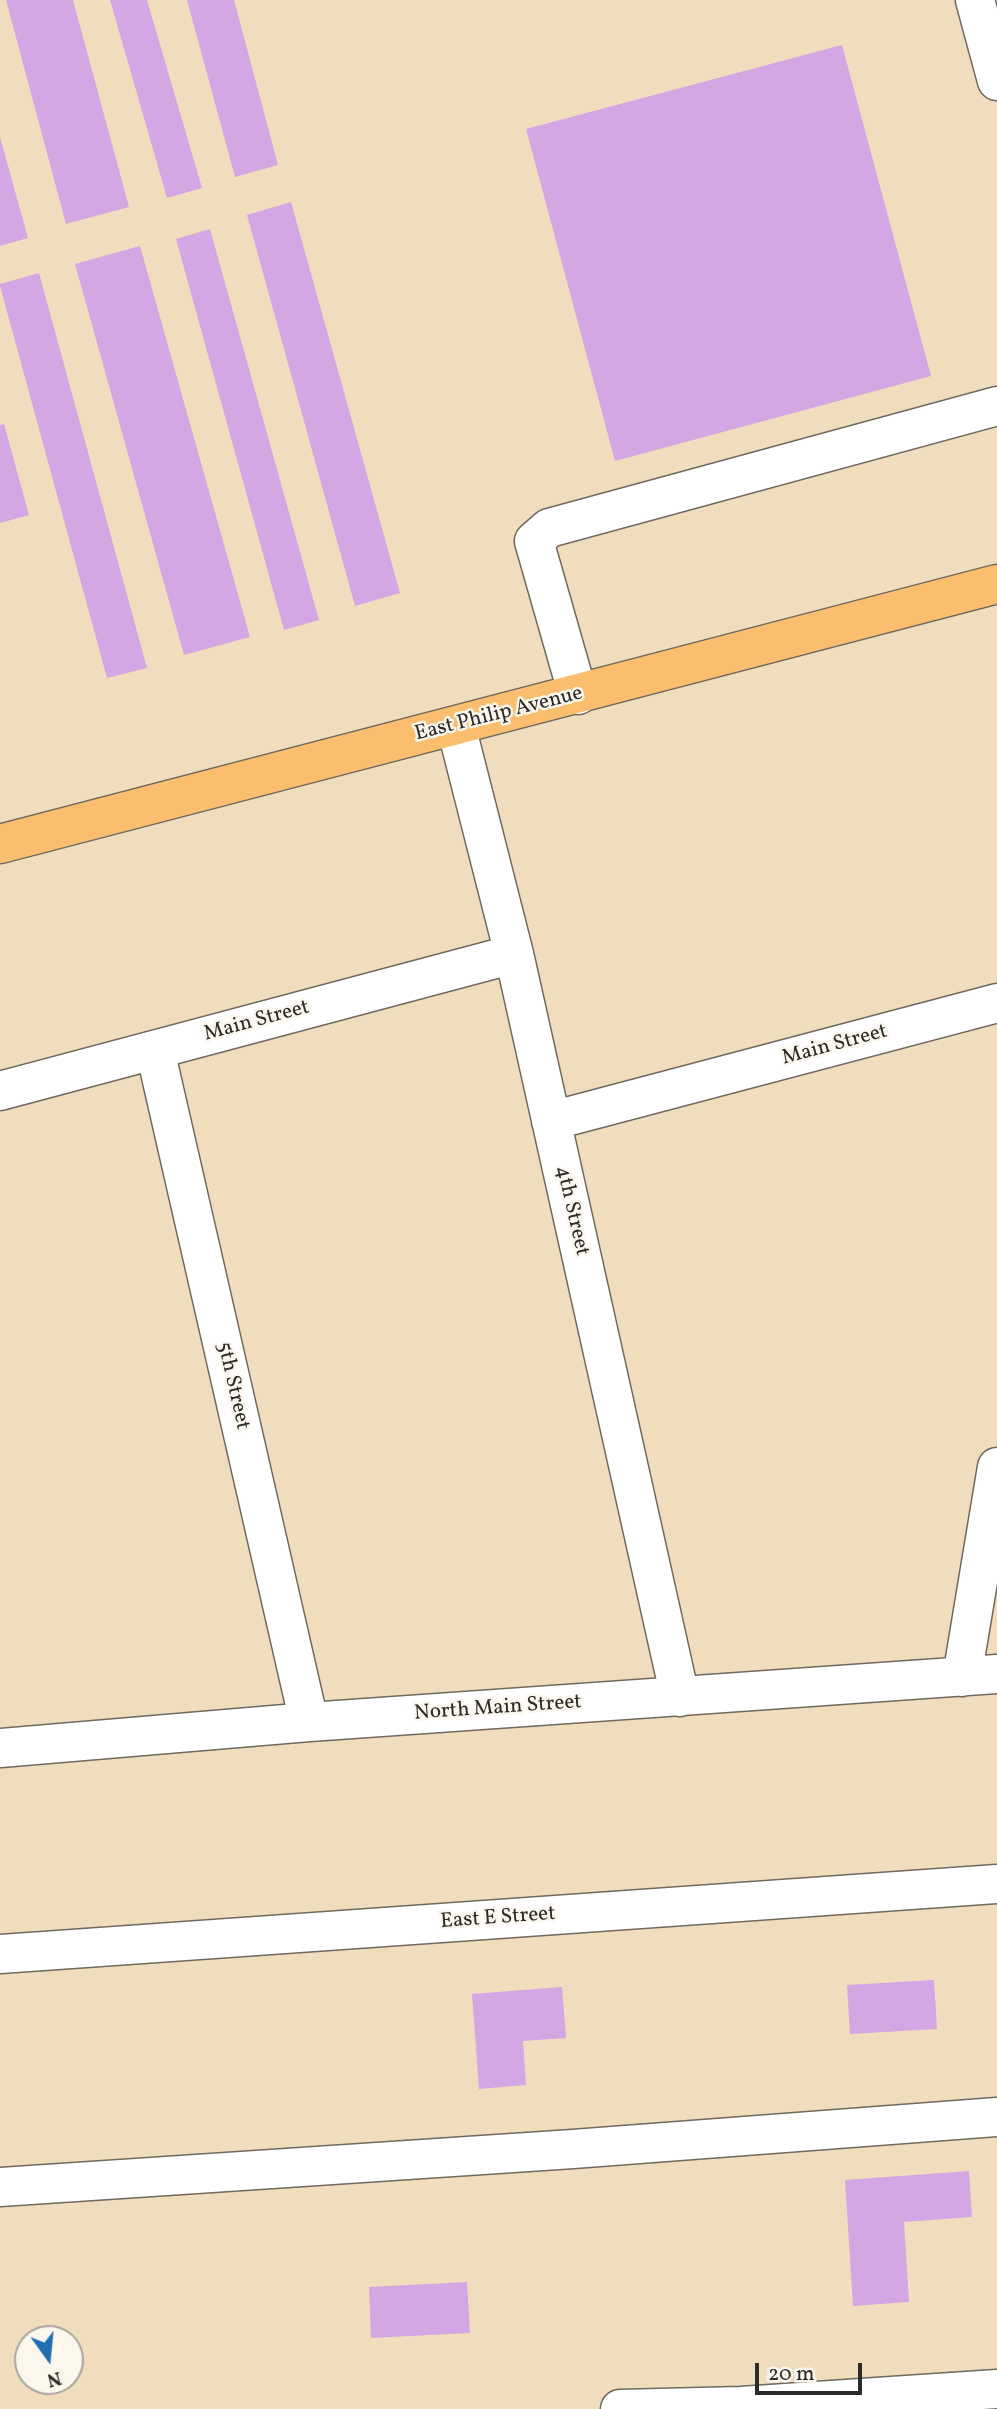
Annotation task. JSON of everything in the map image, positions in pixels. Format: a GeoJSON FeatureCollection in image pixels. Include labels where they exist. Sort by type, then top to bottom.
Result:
{"type":"FeatureCollection","features":[{"type":"Feature","properties":{"kind":"main road","name":"East Philip Avenue"},"geometry":{"type":"LineString","coordinates":[[0,844],[997,584]]}},
{"type":"Feature","properties":{"kind":"street"},"geometry":{"type":"LineString","coordinates":[[975,0],[997,81]]}},
{"type":"Feature","properties":{"kind":"street"},"geometry":{"type":"LineString","coordinates":[[578,695],[534,541],[548,528],[997,406]]}},
{"type":"Feature","properties":{"kind":"street","name":"4th Street"},"geometry":{"type":"LineString","coordinates":[[456,726],[514,954],[680,1697]]}},
{"type":"Feature","properties":{"kind":"street","name":"Main Street"},"geometry":{"type":"LineString","coordinates":[[0,1091],[514,954]]}},
{"type":"Feature","properties":{"kind":"street","name":"Main Street"},"geometry":{"type":"LineString","coordinates":[[551,1121],[997,1003]]}},
{"type":"Feature","properties":{"kind":"street","name":"5th Street"},"geometry":{"type":"LineString","coordinates":[[155,1050],[309,1722]]}},
{"type":"Feature","properties":{"kind":"street"},"geometry":{"type":"LineString","coordinates":[[979,1675],[997,1467]]}},
{"type":"Feature","properties":{"kind":"street","name":"North Main Street"},"geometry":{"type":"LineString","coordinates":[[0,1748],[309,1722],[979,1675]]}},
{"type":"Feature","properties":{"kind":"street","name":"East E Street"},"geometry":{"type":"LineString","coordinates":[[0,1954],[997,1884]]}},
{"type":"Feature","properties":{"kind":"street"},"geometry":{"type":"LineString","coordinates":[[0,2187],[586,2148],[997,2117]]}},
{"type":"Feature","properties":{"kind":"street"},"geometry":{"type":"LineString","coordinates":[[620,2409],[741,2406],[997,2389]]}},
{"type":"Feature","properties":{"kind":"building"},"geometry":{"type":"Polygon","coordinates":[[[6,0],[73,0],[129,207],[66,224],[6,0]]]}},
{"type":"Feature","properties":{"kind":"building"},"geometry":{"type":"Polygon","coordinates":[[[110,0],[147,0],[202,188],[167,198],[110,0]]]}},
{"type":"Feature","properties":{"kind":"building"},"geometry":{"type":"Polygon","coordinates":[[[187,0],[234,0],[278,165],[235,177],[187,0]]]}},
{"type":"Feature","properties":{"kind":"building"},"geometry":{"type":"Polygon","coordinates":[[[842,45],[931,376],[615,461],[526,129],[842,45]]]}},
{"type":"Feature","properties":{"kind":"building"},"geometry":{"type":"Polygon","coordinates":[[[0,137],[28,238],[0,246],[0,137]]]}},
{"type":"Feature","properties":{"kind":"building"},"geometry":{"type":"Polygon","coordinates":[[[291,202],[400,593],[355,606],[247,215],[291,202]]]}},
{"type":"Feature","properties":{"kind":"building"},"geometry":{"type":"Polygon","coordinates":[[[210,229],[319,620],[284,630],[176,239],[210,229]]]}},
{"type":"Feature","properties":{"kind":"building"},"geometry":{"type":"Polygon","coordinates":[[[140,246],[250,637],[184,655],[75,264],[140,246]]]}},
{"type":"Feature","properties":{"kind":"building"},"geometry":{"type":"Polygon","coordinates":[[[39,273],[147,668],[107,678],[0,286],[39,273]]]}},
{"type":"Feature","properties":{"kind":"building"},"geometry":{"type":"Polygon","coordinates":[[[4,424],[29,515],[0,523],[0,425],[4,424]]]}},
{"type":"Feature","properties":{"kind":"building"},"geometry":{"type":"Polygon","coordinates":[[[934,1980],[937,2029],[850,2034],[847,1985],[934,1980]]]}},
{"type":"Feature","properties":{"kind":"building"},"geometry":{"type":"Polygon","coordinates":[[[562,1987],[566,2038],[523,2041],[526,2085],[479,2089],[472,1994],[562,1987]]]}},
{"type":"Feature","properties":{"kind":"building"},"geometry":{"type":"Polygon","coordinates":[[[969,2171],[972,2217],[904,2222],[909,2302],[853,2306],[845,2180],[969,2171]]]}},
{"type":"Feature","properties":{"kind":"building"},"geometry":{"type":"Polygon","coordinates":[[[467,2282],[470,2333],[371,2338],[369,2287],[467,2282]]]}}]}
